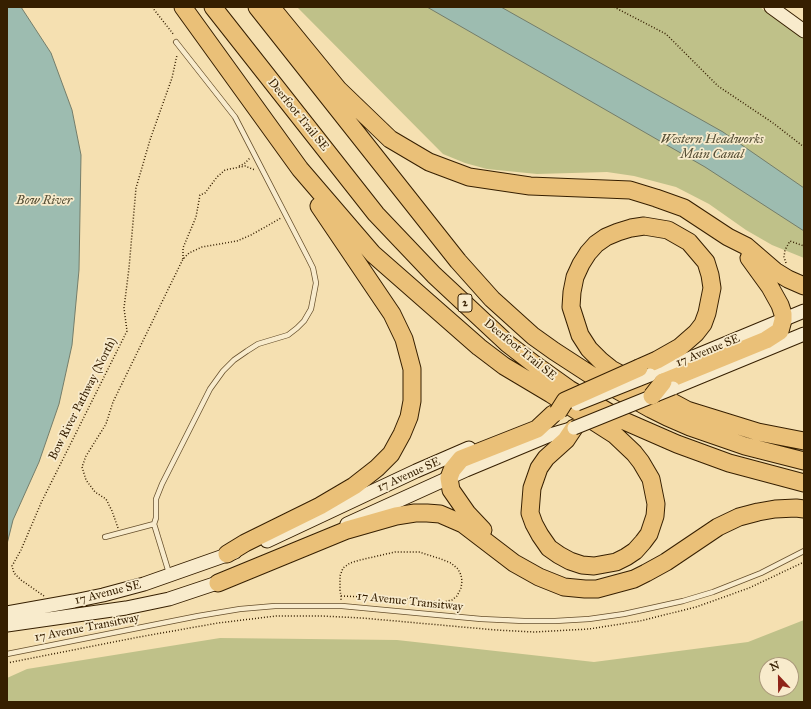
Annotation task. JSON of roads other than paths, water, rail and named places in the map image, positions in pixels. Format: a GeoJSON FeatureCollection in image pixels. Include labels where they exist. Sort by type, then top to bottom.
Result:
{"type":"FeatureCollection","features":[{"type":"Feature","properties":{"kind":"highway"},"geometry":{"type":"LineString","coordinates":[[183,7],[300,169],[373,254],[479,347],[504,366],[615,435],[634,453],[651,479],[656,504],[656,516],[649,534],[643,542],[635,551],[616,562],[594,566],[582,565],[559,555],[549,548],[540,535],[530,513],[532,488],[539,468],[546,458],[566,440],[574,428]]}},
{"type":"Feature","properties":{"kind":"highway","name":"Deerfoot Trail SE"},"geometry":{"type":"LineString","coordinates":[[213,7],[376,214],[434,276],[508,344],[569,389],[622,420],[677,444],[729,463],[804,483]]}},
{"type":"Feature","properties":{"kind":"highway","name":"Deerfoot Trail SE"},"geometry":{"type":"LineString","coordinates":[[257,7],[458,261],[492,299],[533,336],[594,377],[662,414],[690,427],[746,446],[804,461]]}},
{"type":"Feature","properties":{"kind":"highway"},"geometry":{"type":"LineString","coordinates":[[271,7],[338,88],[390,139],[429,162],[469,177],[530,186],[630,190],[684,208],[728,237],[746,246],[775,271],[804,286]]}},
{"type":"Feature","properties":{"kind":"highway"},"geometry":{"type":"LineString","coordinates":[[226,554],[320,506],[354,486],[377,468],[391,454],[409,417],[412,401],[412,369],[404,339],[392,314],[306,186],[300,169]]}},
{"type":"Feature","properties":{"kind":"highway"},"geometry":{"type":"LineString","coordinates":[[652,396],[656,378],[669,354],[680,347],[702,324],[711,300],[712,288],[706,262],[689,242],[668,230],[644,226],[631,228],[606,237],[592,249],[581,264],[573,285],[571,307],[580,335],[589,349],[611,369],[687,410],[758,432],[804,441]]}},
{"type":"Feature","properties":{"kind":"highway"},"geometry":{"type":"LineString","coordinates":[[539,577],[467,514],[451,490],[449,478],[455,465],[461,459],[537,429],[556,413],[565,401],[656,378],[766,340],[780,331],[783,314],[780,305],[770,287],[748,257],[728,237]]}},
{"type":"Feature","properties":{"kind":"highway"},"geometry":{"type":"LineString","coordinates":[[218,583],[347,530],[369,523],[415,513],[440,514],[463,524],[514,564],[539,577],[564,587],[597,589],[616,585],[646,573],[666,562],[718,527],[739,517],[775,509],[804,509]]}},
{"type":"Feature","properties":{"kind":"main road"},"geometry":{"type":"LineString","coordinates":[[771,7],[804,31]]}},
{"type":"Feature","properties":{"kind":"main road"},"geometry":{"type":"LineString","coordinates":[[783,320],[804,311]]}},
{"type":"Feature","properties":{"kind":"main road","name":"17 Avenue SE"},"geometry":{"type":"LineString","coordinates":[[656,378],[804,334]]}},
{"type":"Feature","properties":{"kind":"main road","name":"17 Avenue SE"},"geometry":{"type":"LineString","coordinates":[[7,625],[126,608],[169,599],[218,583],[449,478],[652,396]]}},
{"type":"Feature","properties":{"kind":"main road","name":"17 Avenue SE"},"geometry":{"type":"LineString","coordinates":[[7,613],[96,597],[170,575],[271,539],[438,461],[556,413]]}},
{"type":"Feature","properties":{"kind":"lane"},"geometry":{"type":"LineString","coordinates":[[170,575],[154,524],[156,518],[156,499],[210,388],[234,360],[247,350],[258,344],[288,335],[297,328],[304,321],[311,309],[316,283],[313,268],[287,215],[235,117],[176,42]]}},
{"type":"Feature","properties":{"kind":"lane"},"geometry":{"type":"LineString","coordinates":[[105,537],[154,524]]}},
{"type":"Feature","properties":{"kind":"lane","name":"17 Avenue Transitway"},"geometry":{"type":"LineString","coordinates":[[7,654],[198,616],[274,606],[342,606],[481,619],[556,621],[589,619],[656,608],[713,592],[761,573],[804,551]]}},
{"type":"Feature","properties":{"kind":"water","name":"Bow River"},"geometry":{"type":"Polygon","coordinates":[[[7,7],[21,7],[51,53],[72,110],[81,155],[79,270],[72,345],[59,404],[39,462],[13,520],[7,544],[7,7]]]}},
{"type":"Feature","properties":{"kind":"water","name":"Western Headworks Main Canal"},"geometry":{"type":"Polygon","coordinates":[[[427,7],[501,7],[723,132],[804,188],[804,231],[705,167],[427,7]]]}}]}
